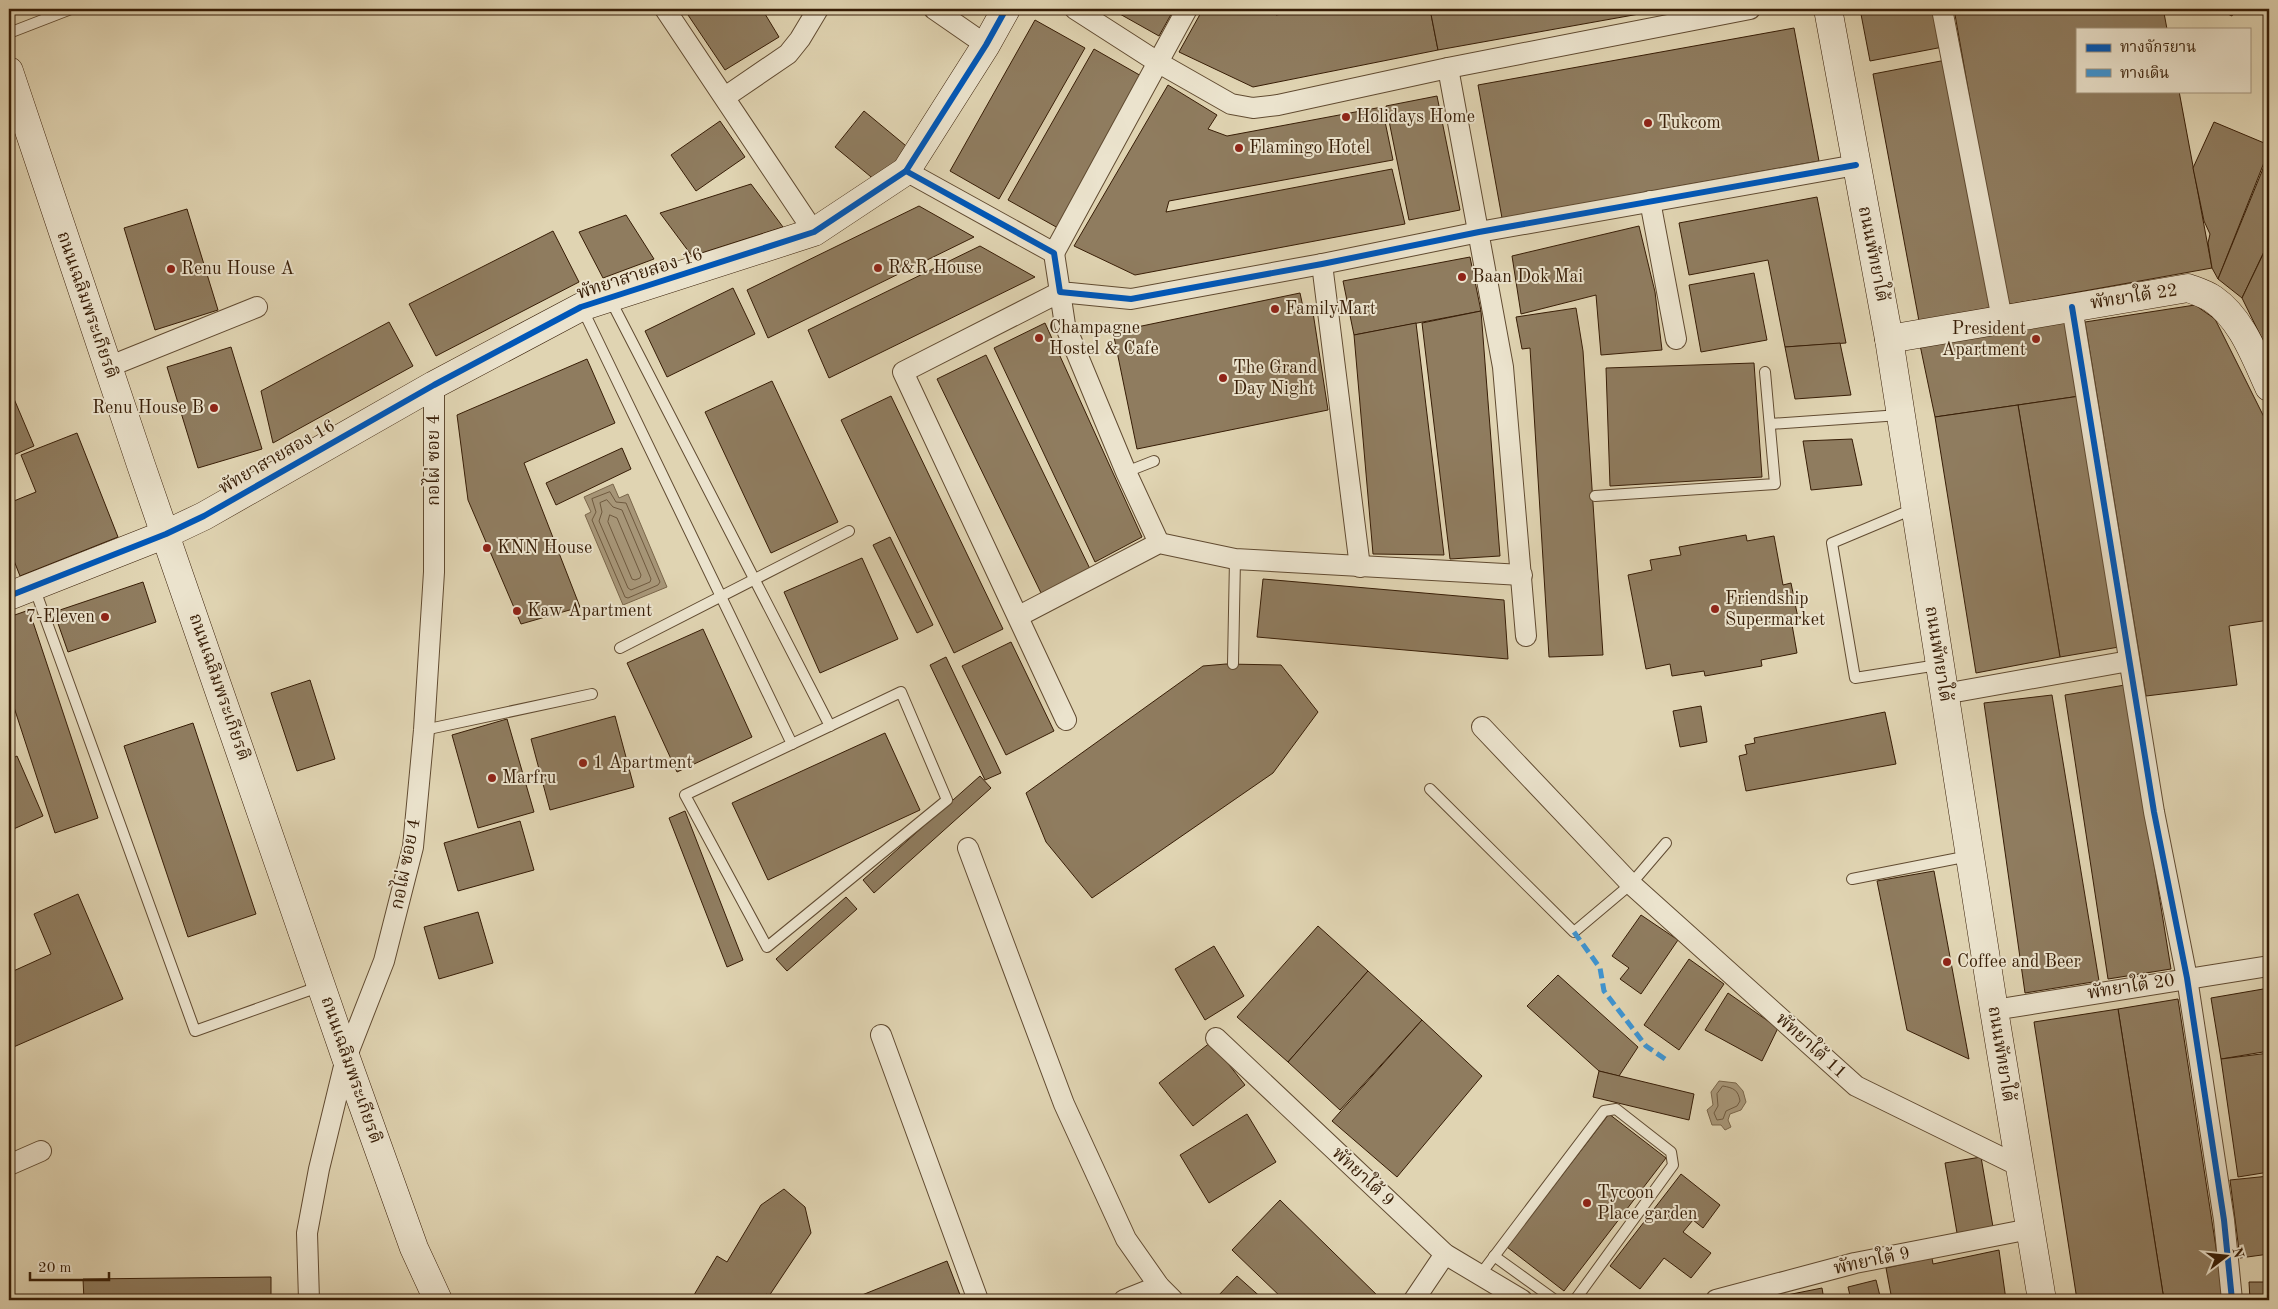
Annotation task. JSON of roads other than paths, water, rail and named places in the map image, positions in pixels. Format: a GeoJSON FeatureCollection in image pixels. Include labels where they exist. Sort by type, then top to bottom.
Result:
{"type":"FeatureCollection","features":[{"type":"Feature","properties":{"kind":"main road","name":"พัทยาสายสอง 16"},"geometry":{"type":"LineString","coordinates":[[15,593],[166,534],[204,516],[434,385],[581,308],[814,232],[906,171],[986,45],[1006,9]]}},
{"type":"Feature","properties":{"kind":"main road","name":"ถนนพัทยาใต้"},"geometry":{"type":"LineString","coordinates":[[1828,9],[1901,414],[1994,1010],[2042,1300]]}},
{"type":"Feature","properties":{"kind":"main road","name":"ถนนเฉลิมพระเกียรติ"},"geometry":{"type":"LineString","coordinates":[[9,71],[108,367],[346,1058],[414,1248],[438,1300]]}},
{"type":"Feature","properties":{"kind":"main road","name":"พัทยาใต้ 22"},"geometry":{"type":"LineString","coordinates":[[1888,339],[2188,288],[2212,298],[2229,311],[2246,339],[2269,388]]}},
{"type":"Feature","properties":{"kind":"street"},"geometry":{"type":"LineString","coordinates":[[665,9],[814,232]]}},
{"type":"Feature","properties":{"kind":"street"},"geometry":{"type":"LineString","coordinates":[[725,97],[788,54],[800,39],[818,9]]}},
{"type":"Feature","properties":{"kind":"street"},"geometry":{"type":"LineString","coordinates":[[934,9],[986,45]]}},
{"type":"Feature","properties":{"kind":"street"},"geometry":{"type":"LineString","coordinates":[[1075,9],[1159,63],[1231,104],[1254,108],[1278,105],[1448,68],[1750,9]]}},
{"type":"Feature","properties":{"kind":"street"},"geometry":{"type":"LineString","coordinates":[[1159,543],[1126,472],[1065,325],[1054,253],[1187,9]]}},
{"type":"Feature","properties":{"kind":"street"},"geometry":{"type":"LineString","coordinates":[[1942,9],[2002,319]]}},
{"type":"Feature","properties":{"kind":"street"},"geometry":{"type":"LineString","coordinates":[[1448,68],[1503,367],[1526,636]]}},
{"type":"Feature","properties":{"kind":"street"},"geometry":{"type":"LineString","coordinates":[[1066,720],[1019,616],[903,372],[1060,292],[1130,299],[1322,264],[1479,232],[1856,165]]}},
{"type":"Feature","properties":{"kind":"street"},"geometry":{"type":"LineString","coordinates":[[906,171],[1054,253]]}},
{"type":"Feature","properties":{"kind":"street"},"geometry":{"type":"LineString","coordinates":[[1650,201],[1676,339]]}},
{"type":"Feature","properties":{"kind":"street"},"geometry":{"type":"LineString","coordinates":[[1322,264],[1360,567]]}},
{"type":"Feature","properties":{"kind":"street"},"geometry":{"type":"LineString","coordinates":[[108,367],[257,307]]}},
{"type":"Feature","properties":{"kind":"street"},"geometry":{"type":"LineString","coordinates":[[2072,307],[2154,812],[2187,978],[2224,1220],[2232,1300]]}},
{"type":"Feature","properties":{"kind":"street","name":"กอไผ่ ซอย 4"},"geometry":{"type":"LineString","coordinates":[[309,1300],[307,1233],[320,1168],[346,1058],[384,961],[413,847],[424,730],[434,572],[434,385]]}},
{"type":"Feature","properties":{"kind":"street"},"geometry":{"type":"LineString","coordinates":[[1019,616],[1159,543],[1235,559],[1522,575]]}},
{"type":"Feature","properties":{"kind":"street"},"geometry":{"type":"LineString","coordinates":[[1944,694],[2129,661]]}},
{"type":"Feature","properties":{"kind":"street","name":"พัทยาใต้ 11"},"geometry":{"type":"LineString","coordinates":[[1482,727],[1631,884],[1856,1086],[2019,1166]]}},
{"type":"Feature","properties":{"kind":"street"},"geometry":{"type":"LineString","coordinates":[[968,848],[1064,1104],[1126,1239],[1159,1286],[1173,1300]]}},
{"type":"Feature","properties":{"kind":"street","name":"พัทยาใต้ 20"},"geometry":{"type":"LineString","coordinates":[[1994,1010],[2269,966]]}},
{"type":"Feature","properties":{"kind":"street"},"geometry":{"type":"LineString","coordinates":[[881,1035],[978,1300]]}},
{"type":"Feature","properties":{"kind":"street","name":"พัทยาใต้ 9"},"geometry":{"type":"LineString","coordinates":[[1216,1038],[1445,1254],[1522,1300]]}},
{"type":"Feature","properties":{"kind":"street"},"geometry":{"type":"LineString","coordinates":[[9,1165],[41,1151]]}},
{"type":"Feature","properties":{"kind":"street","name":"พัทยาใต้ 9"},"geometry":{"type":"LineString","coordinates":[[1716,1300],[1855,1263],[2030,1229]]}},
{"type":"Feature","properties":{"kind":"street"},"geometry":{"type":"LineString","coordinates":[[1414,1300],[1445,1254]]}},
{"type":"Feature","properties":{"kind":"street"},"geometry":{"type":"LineString","coordinates":[[1124,1300],[1159,1286]]}},
{"type":"Feature","properties":{"kind":"lane"},"geometry":{"type":"LineString","coordinates":[[9,33],[71,9]]}},
{"type":"Feature","properties":{"kind":"lane"},"geometry":{"type":"LineString","coordinates":[[610,298],[830,726]]}},
{"type":"Feature","properties":{"kind":"lane"},"geometry":{"type":"LineString","coordinates":[[581,308],[792,744]]}},
{"type":"Feature","properties":{"kind":"lane"},"geometry":{"type":"LineString","coordinates":[[1596,496],[1775,484],[1765,372]]}},
{"type":"Feature","properties":{"kind":"lane"},"geometry":{"type":"LineString","coordinates":[[1770,424],[1901,414]]}},
{"type":"Feature","properties":{"kind":"lane"},"geometry":{"type":"LineString","coordinates":[[1126,472],[1154,461]]}},
{"type":"Feature","properties":{"kind":"lane"},"geometry":{"type":"LineString","coordinates":[[1915,508],[1832,543],[1855,678],[1940,665]]}},
{"type":"Feature","properties":{"kind":"lane"},"geometry":{"type":"LineString","coordinates":[[620,648],[849,531]]}},
{"type":"Feature","properties":{"kind":"lane"},"geometry":{"type":"LineString","coordinates":[[1233,664],[1235,559]]}},
{"type":"Feature","properties":{"kind":"lane"},"geometry":{"type":"LineString","coordinates":[[15,593],[194,1031],[322,985]]}},
{"type":"Feature","properties":{"kind":"lane"},"geometry":{"type":"LineString","coordinates":[[901,692],[946,800],[767,947],[685,795],[830,726],[901,692]]}},
{"type":"Feature","properties":{"kind":"lane"},"geometry":{"type":"LineString","coordinates":[[424,730],[592,694]]}},
{"type":"Feature","properties":{"kind":"lane"},"geometry":{"type":"LineString","coordinates":[[1430,789],[1574,932],[1631,884],[1666,843]]}},
{"type":"Feature","properties":{"kind":"lane"},"geometry":{"type":"LineString","coordinates":[[1852,879],[1970,856]]}},
{"type":"Feature","properties":{"kind":"lane"},"geometry":{"type":"LineString","coordinates":[[1480,1275],[1604,1111],[1616,1109],[1671,1152],[1673,1165],[1575,1300]]}},
{"type":"Feature","properties":{"kind":"lane"},"geometry":{"type":"LineString","coordinates":[[1494,1256],[1555,1300]]}},
{"type":"Feature","properties":{"kind":"water"},"geometry":{"type":"Polygon","coordinates":[[[613,484],[619,498],[628,494],[667,587],[623,605],[585,515],[591,512],[584,497],[613,484]]]}},
{"type":"Feature","properties":{"kind":"water"},"geometry":{"type":"Polygon","coordinates":[[[1719,1081],[1736,1083],[1743,1091],[1746,1102],[1741,1110],[1730,1114],[1728,1120],[1731,1127],[1725,1130],[1721,1125],[1712,1125],[1707,1110],[1713,1105],[1711,1092],[1719,1081]]]}},
{"type":"Feature","properties":{"kind":"place","name":"Holidays Home"},"geometry":{"type":"Point","coordinates":[1346,117]}},
{"type":"Feature","properties":{"kind":"place","name":"Tukcom"},"geometry":{"type":"Point","coordinates":[1648,123]}},
{"type":"Feature","properties":{"kind":"place","name":"Flamingo Hotel"},"geometry":{"type":"Point","coordinates":[1239,148]}},
{"type":"Feature","properties":{"kind":"place","name":"R&R House"},"geometry":{"type":"Point","coordinates":[878,268]}},
{"type":"Feature","properties":{"kind":"place","name":"Renu House A"},"geometry":{"type":"Point","coordinates":[171,269]}},
{"type":"Feature","properties":{"kind":"place","name":"Baan Dok Mai"},"geometry":{"type":"Point","coordinates":[1462,277]}},
{"type":"Feature","properties":{"kind":"place","name":"FamilyMart"},"geometry":{"type":"Point","coordinates":[1275,309]}},
{"type":"Feature","properties":{"kind":"place","name":"Champagne Hostel & Cafe"},"geometry":{"type":"Point","coordinates":[1039,338]}},
{"type":"Feature","properties":{"kind":"place","name":"President Apartment"},"geometry":{"type":"Point","coordinates":[2036,339]}},
{"type":"Feature","properties":{"kind":"place","name":"The Grand Day Night"},"geometry":{"type":"Point","coordinates":[1223,378]}},
{"type":"Feature","properties":{"kind":"place","name":"Renu House B"},"geometry":{"type":"Point","coordinates":[214,408]}},
{"type":"Feature","properties":{"kind":"place","name":"KNN House"},"geometry":{"type":"Point","coordinates":[487,548]}},
{"type":"Feature","properties":{"kind":"place","name":"Friendship Supermarket"},"geometry":{"type":"Point","coordinates":[1715,609]}},
{"type":"Feature","properties":{"kind":"place","name":"Kaw Apartment"},"geometry":{"type":"Point","coordinates":[517,611]}},
{"type":"Feature","properties":{"kind":"place","name":"7-Eleven"},"geometry":{"type":"Point","coordinates":[105,617]}},
{"type":"Feature","properties":{"kind":"place","name":"1 Apartment"},"geometry":{"type":"Point","coordinates":[583,763]}},
{"type":"Feature","properties":{"kind":"place","name":"Marfru"},"geometry":{"type":"Point","coordinates":[492,778]}},
{"type":"Feature","properties":{"kind":"place","name":"Coffee and Beer"},"geometry":{"type":"Point","coordinates":[1947,962]}},
{"type":"Feature","properties":{"kind":"place","name":"Tycoon Place garden"},"geometry":{"type":"Point","coordinates":[1587,1203]}}]}
